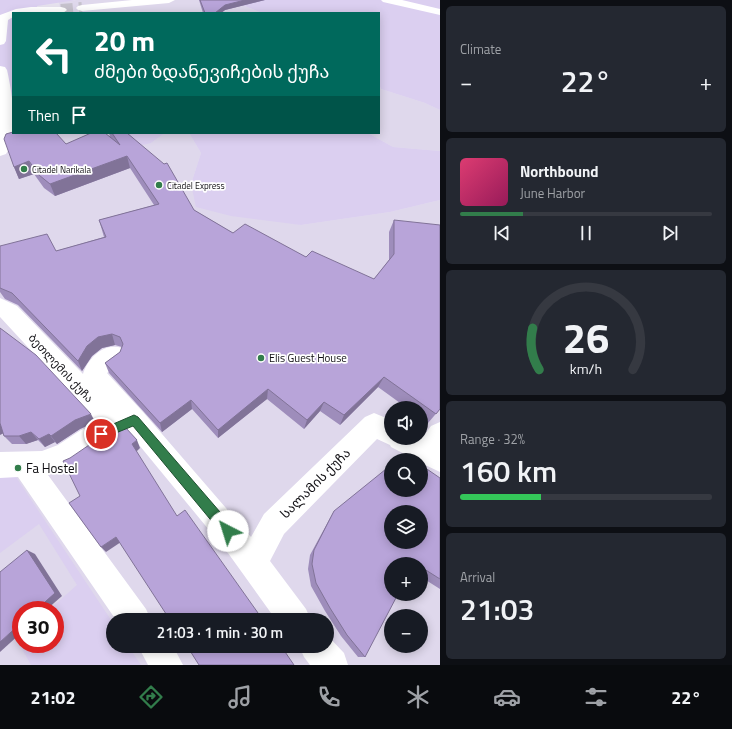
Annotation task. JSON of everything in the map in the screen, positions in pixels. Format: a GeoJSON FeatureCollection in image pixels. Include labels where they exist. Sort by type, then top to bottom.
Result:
{"type":"FeatureCollection","features":[{"type":"Feature","properties":{"kind":"street"},"geometry":{"type":"LineString","coordinates":[[82,8],[169,0]]}},
{"type":"Feature","properties":{"kind":"street"},"geometry":{"type":"LineString","coordinates":[[387,0],[440,12]]}},
{"type":"Feature","properties":{"kind":"street"},"geometry":{"type":"LineString","coordinates":[[18,12],[62,10]]}},
{"type":"Feature","properties":{"kind":"street"},"geometry":{"type":"LineString","coordinates":[[0,41],[2,18],[12,13]]}},
{"type":"Feature","properties":{"kind":"street"},"geometry":{"type":"LineString","coordinates":[[0,70],[7,99],[6,125],[0,151]]}},
{"type":"Feature","properties":{"kind":"street","name":"ბეთლემის ქუჩა"},"geometry":{"type":"LineString","coordinates":[[0,306],[9,312],[107,416],[134,420]]}},
{"type":"Feature","properties":{"kind":"street"},"geometry":{"type":"LineString","coordinates":[[114,355],[97,367],[94,376],[134,420],[253,562],[290,613]]}},
{"type":"Feature","properties":{"kind":"street"},"geometry":{"type":"LineString","coordinates":[[12,465],[42,464],[66,455],[90,439],[134,420]]}},
{"type":"Feature","properties":{"kind":"street","name":"სალამის ქუჩა"},"geometry":{"type":"LineString","coordinates":[[253,562],[274,524],[374,424],[384,429]]}},
{"type":"Feature","properties":{"kind":"street"},"geometry":{"type":"LineString","coordinates":[[425,445],[436,448]]}},
{"type":"Feature","properties":{"kind":"street"},"geometry":{"type":"LineString","coordinates":[[12,465],[129,613]]}},
{"type":"Feature","properties":{"kind":"street"},"geometry":{"type":"LineString","coordinates":[[159,653],[167,665]]}},
{"type":"Feature","properties":{"kind":"street"},"geometry":{"type":"LineString","coordinates":[[321,653],[332,665]]}},
{"type":"Feature","properties":{"kind":"shaded area"},"geometry":{"type":"Polygon","coordinates":[[[0,0],[76,0],[37,6],[38,12],[12,12],[12,99],[0,104],[0,0]]]}},
{"type":"Feature","properties":{"kind":"shaded area"},"geometry":{"type":"Polygon","coordinates":[[[69,0],[230,0],[260,12],[61,12],[59,2],[69,0]]]}},
{"type":"Feature","properties":{"kind":"shaded area"},"geometry":{"type":"Polygon","coordinates":[[[230,0],[440,0],[440,110],[425,103],[381,89],[380,12],[260,12],[230,0]]]}},
{"type":"Feature","properties":{"kind":"shaded area"},"geometry":{"type":"Polygon","coordinates":[[[380,87],[381,89],[425,103],[440,110],[440,151],[393,147],[370,134],[380,134],[380,87]]]}},
{"type":"Feature","properties":{"kind":"shaded area"},"geometry":{"type":"Polygon","coordinates":[[[12,99],[12,134],[110,134],[151,143],[164,134],[190,134],[201,153],[191,184],[301,225],[390,212],[440,200],[440,665],[0,665],[0,104],[12,99]]]}},
{"type":"Feature","properties":{"kind":"shaded area"},"geometry":{"type":"Polygon","coordinates":[[[111,134],[164,134],[151,143],[134,147],[116,135],[111,134]]]}},
{"type":"Feature","properties":{"kind":"shaded area"},"geometry":{"type":"Polygon","coordinates":[[[190,134],[370,134],[393,147],[440,151],[440,200],[390,212],[301,225],[231,216],[196,207],[191,184],[201,153],[190,134]]]}},
{"type":"Feature","properties":{"kind":"shaded area"},"geometry":{"type":"Polygon","coordinates":[[[0,476],[16,477],[106,613],[106,653],[133,653],[141,665],[31,665],[24,653],[64,653],[64,601],[59,601],[77,585],[39,524],[0,553],[0,476]]]}},
{"type":"Feature","properties":{"kind":"building"},"geometry":{"type":"Polygon","coordinates":[[[200,0],[245,0],[225,5],[216,12],[205,12],[200,0]]]}},
{"type":"Feature","properties":{"kind":"building"},"geometry":{"type":"Polygon","coordinates":[[[12,132],[12,134],[57,134],[66,144],[89,134],[106,134],[120,145],[113,134],[128,134],[164,164],[167,163],[194,210],[233,233],[245,224],[306,257],[312,251],[374,279],[394,254],[394,220],[440,225],[440,409],[436,414],[428,408],[428,401],[418,401],[384,377],[344,415],[324,402],[307,420],[268,389],[218,430],[191,400],[160,423],[105,363],[120,352],[123,344],[120,337],[112,334],[98,337],[87,346],[78,361],[12,293],[0,288],[0,246],[47,234],[56,251],[106,237],[99,220],[159,204],[127,156],[50,184],[39,175],[29,161],[14,167],[4,139],[6,134],[12,132]]]}},
{"type":"Feature","properties":{"kind":"building"},"geometry":{"type":"Polygon","coordinates":[[[0,328],[36,355],[91,414],[75,420],[51,436],[49,434],[39,439],[31,432],[19,436],[4,436],[0,423],[0,328]]]}},
{"type":"Feature","properties":{"kind":"building"},"geometry":{"type":"Polygon","coordinates":[[[126,428],[137,440],[132,444],[177,516],[185,510],[258,613],[165,613],[116,537],[101,547],[69,503],[80,496],[63,461],[95,441],[126,428]]]}},
{"type":"Feature","properties":{"kind":"building"},"geometry":{"type":"Polygon","coordinates":[[[428,470],[440,478],[440,579],[428,571],[428,557],[384,557],[384,601],[394,601],[390,609],[384,609],[384,621],[365,657],[347,635],[316,583],[312,564],[314,550],[334,511],[384,471],[384,497],[428,497],[428,470]]]}},
{"type":"Feature","properties":{"kind":"building"},"geometry":{"type":"Polygon","coordinates":[[[27,550],[55,593],[46,601],[12,601],[12,631],[0,642],[0,572],[27,550]]]}},
{"type":"Feature","properties":{"kind":"building"},"geometry":{"type":"Polygon","coordinates":[[[191,653],[286,653],[294,665],[199,665],[191,653]]]}},
{"type":"Feature","properties":{"kind":"tunnel"},"geometry":{"type":"LineString","coordinates":[[61,10],[82,8]]}},
{"type":"Feature","properties":{"kind":"place","name":"Citadel Narikala"},"geometry":{"type":"Point","coordinates":[24,169]}},
{"type":"Feature","properties":{"kind":"place","name":"Citadel Express"},"geometry":{"type":"Point","coordinates":[159,185]}},
{"type":"Feature","properties":{"kind":"place","name":"Elis Guest House"},"geometry":{"type":"Point","coordinates":[261,358]}},
{"type":"Feature","properties":{"kind":"place","name":"Fa Hostel"},"geometry":{"type":"Point","coordinates":[18,468]}},
{"type":"Feature","properties":{"kind":"route"},"geometry":{"type":"LineString","coordinates":[[101,434],[134,420],[228,531]]}}]}
